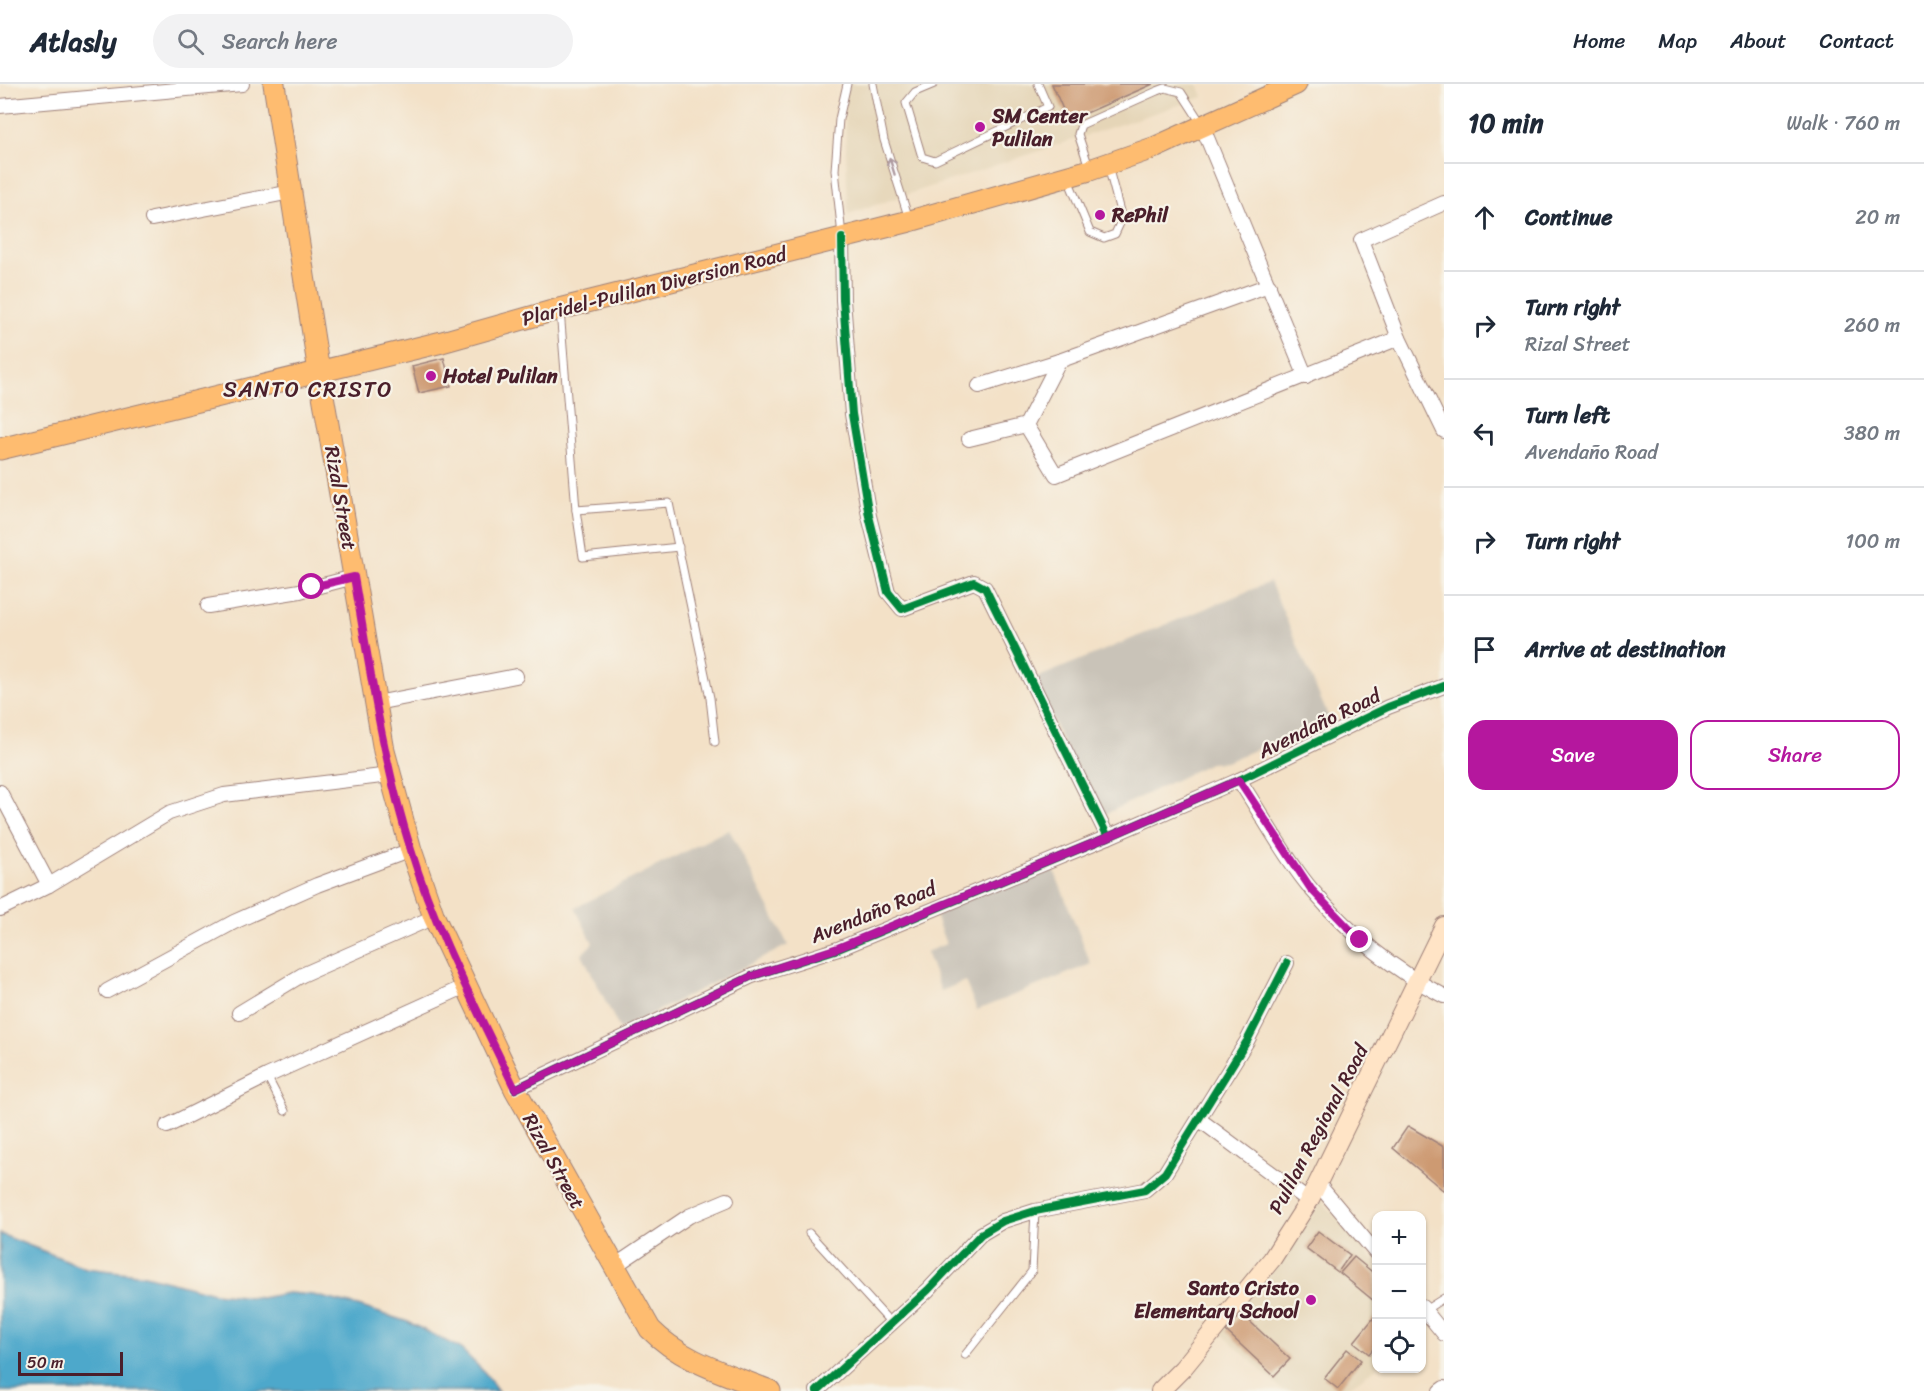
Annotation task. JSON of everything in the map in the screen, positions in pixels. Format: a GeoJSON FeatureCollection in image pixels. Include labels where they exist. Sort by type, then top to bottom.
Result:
{"type":"FeatureCollection","features":[{"type":"Feature","properties":{"kind":"main road","name":"Rizal Street"},"geometry":{"type":"LineString","coordinates":[[274,84],[319,372],[376,703],[390,775],[411,850],[434,917],[515,1089],[613,1267],[650,1329],[661,1341],[694,1361],[770,1391]]}},
{"type":"Feature","properties":{"kind":"main road","name":"Plaridel-Pulilan Diversion Road"},"geometry":{"type":"LineString","coordinates":[[0,449],[319,372],[910,222],[1099,166],[1203,128],[1296,84]]}},
{"type":"Feature","properties":{"kind":"main road","name":"Pulilan Regional Road"},"geometry":{"type":"LineString","coordinates":[[1160,1391],[1182,1368],[1272,1258],[1309,1202],[1444,926]]}},
{"type":"Feature","properties":{"kind":"street"},"geometry":{"type":"LineString","coordinates":[[0,106],[242,84]]}},
{"type":"Feature","properties":{"kind":"street"},"geometry":{"type":"LineString","coordinates":[[1203,128],[1306,377]]}},
{"type":"Feature","properties":{"kind":"street"},"geometry":{"type":"LineString","coordinates":[[152,219],[291,192]]}},
{"type":"Feature","properties":{"kind":"street"},"geometry":{"type":"LineString","coordinates":[[1444,203],[1361,240],[1399,338],[1444,431]]}},
{"type":"Feature","properties":{"kind":"street"},"geometry":{"type":"LineString","coordinates":[[842,238],[843,300],[852,414],[870,516],[888,592],[902,609],[974,582],[985,588],[1108,837]]}},
{"type":"Feature","properties":{"kind":"street"},"geometry":{"type":"LineString","coordinates":[[979,386],[1059,361],[1269,285]]}},
{"type":"Feature","properties":{"kind":"street"},"geometry":{"type":"LineString","coordinates":[[1026,425],[1056,475],[1399,338]]}},
{"type":"Feature","properties":{"kind":"street"},"geometry":{"type":"LineString","coordinates":[[969,439],[1026,425],[1059,361]]}},
{"type":"Feature","properties":{"kind":"street"},"geometry":{"type":"LineString","coordinates":[[208,606],[300,591],[354,577]]}},
{"type":"Feature","properties":{"kind":"street"},"geometry":{"type":"LineString","coordinates":[[376,703],[516,676]]}},
{"type":"Feature","properties":{"kind":"street","name":"Avendaño Road"},"geometry":{"type":"LineString","coordinates":[[515,1089],[752,976],[838,948],[1108,837],[1239,780],[1388,707],[1444,686]]}},
{"type":"Feature","properties":{"kind":"street"},"geometry":{"type":"LineString","coordinates":[[0,909],[49,885],[169,813],[197,803],[224,795],[390,775]]}},
{"type":"Feature","properties":{"kind":"street"},"geometry":{"type":"LineString","coordinates":[[1239,780],[1311,889],[1360,940],[1418,983],[1444,996]]}},
{"type":"Feature","properties":{"kind":"street"},"geometry":{"type":"LineString","coordinates":[[0,792],[49,885]]}},
{"type":"Feature","properties":{"kind":"street"},"geometry":{"type":"LineString","coordinates":[[107,991],[245,918],[317,885],[411,850]]}},
{"type":"Feature","properties":{"kind":"street"},"geometry":{"type":"LineString","coordinates":[[239,1013],[302,975],[434,917]]}},
{"type":"Feature","properties":{"kind":"street"},"geometry":{"type":"LineString","coordinates":[[817,1391],[928,1290],[981,1234],[1003,1221],[1035,1211],[1145,1190],[1165,1173],[1247,1041],[1287,963]]}},
{"type":"Feature","properties":{"kind":"street"},"geometry":{"type":"LineString","coordinates":[[167,1126],[267,1076],[466,986]]}},
{"type":"Feature","properties":{"kind":"street"},"geometry":{"type":"LineString","coordinates":[[1200,1120],[1309,1202]]}},
{"type":"Feature","properties":{"kind":"street"},"geometry":{"type":"LineString","coordinates":[[1319,1185],[1372,1247]]}},
{"type":"Feature","properties":{"kind":"street"},"geometry":{"type":"LineString","coordinates":[[613,1267],[689,1216],[727,1200]]}},
{"type":"Feature","properties":{"kind":"street"},"geometry":{"type":"LineString","coordinates":[[1426,1313],[1444,1334]]}},
{"type":"Feature","properties":{"kind":"street"},"geometry":{"type":"LineString","coordinates":[[1440,1391],[1444,1388]]}},
{"type":"Feature","properties":{"kind":"lane"},"geometry":{"type":"LineString","coordinates":[[842,238],[835,170],[839,119],[847,84]]}},
{"type":"Feature","properties":{"kind":"lane"},"geometry":{"type":"LineString","coordinates":[[873,84],[884,140],[910,222]]}},
{"type":"Feature","properties":{"kind":"lane"},"geometry":{"type":"LineString","coordinates":[[934,84],[915,92],[906,103],[922,157],[935,161],[1048,107],[1038,84]]}},
{"type":"Feature","properties":{"kind":"lane"},"geometry":{"type":"LineString","coordinates":[[1066,176],[1090,232],[1104,238],[1115,234],[1122,219],[1099,166],[1078,134],[1081,125],[1165,88],[1174,89],[1185,96],[1203,128]]}},
{"type":"Feature","properties":{"kind":"lane"},"geometry":{"type":"LineString","coordinates":[[560,309],[576,510],[583,557],[679,547]]}},
{"type":"Feature","properties":{"kind":"lane"},"geometry":{"type":"LineString","coordinates":[[576,510],[669,503],[710,698],[715,742]]}},
{"type":"Feature","properties":{"kind":"lane"},"geometry":{"type":"LineString","coordinates":[[267,1076],[285,1111]]}},
{"type":"Feature","properties":{"kind":"lane"},"geometry":{"type":"LineString","coordinates":[[965,1355],[1032,1271],[1035,1211]]}},
{"type":"Feature","properties":{"kind":"lane"},"geometry":{"type":"LineString","coordinates":[[809,1233],[892,1324]]}},
{"type":"Feature","properties":{"kind":"lane"},"geometry":{"type":"LineString","coordinates":[[1426,1307],[1444,1298]]}},
{"type":"Feature","properties":{"kind":"shaded area","name":"SM Center Pulilan"},"geometry":{"type":"Polygon","coordinates":[[[844,84],[1198,84],[1203,97],[848,214],[844,84]]]}},
{"type":"Feature","properties":{"kind":"shaded area"},"geometry":{"type":"Polygon","coordinates":[[[1270,582],[1329,718],[1226,762],[1210,763],[1097,818],[1034,679],[1270,582]]]}},
{"type":"Feature","properties":{"kind":"shaded area"},"geometry":{"type":"Polygon","coordinates":[[[729,829],[788,945],[620,1030],[582,954],[593,943],[575,908],[729,829]]]}},
{"type":"Feature","properties":{"kind":"shaded area"},"geometry":{"type":"Polygon","coordinates":[[[1050,860],[1091,964],[977,1010],[965,981],[941,991],[926,952],[946,944],[936,918],[944,903],[1050,860]]]}},
{"type":"Feature","properties":{"kind":"shaded area","name":"Santo Cristo Elementary School"},"geometry":{"type":"Polygon","coordinates":[[[1322,1201],[1372,1258],[1372,1371],[1343,1391],[1283,1391],[1217,1329],[1273,1271],[1322,1201]]]}},
{"type":"Feature","properties":{"kind":"water"},"geometry":{"type":"Polygon","coordinates":[[[0,1234],[86,1268],[145,1275],[214,1293],[261,1298],[288,1293],[313,1295],[358,1306],[408,1322],[460,1348],[485,1373],[498,1391],[0,1391],[0,1234]]]}},
{"type":"Feature","properties":{"kind":"building"},"geometry":{"type":"Polygon","coordinates":[[[1052,84],[1153,84],[1068,121],[1052,84]]]}},
{"type":"Feature","properties":{"kind":"building","name":"Hotel Pulilan"},"geometry":{"type":"Polygon","coordinates":[[[444,358],[451,386],[419,393],[412,366],[444,358]]]}},
{"type":"Feature","properties":{"kind":"building"},"geometry":{"type":"Polygon","coordinates":[[[1408,1126],[1444,1147],[1444,1191],[1393,1148],[1408,1126]]]}},
{"type":"Feature","properties":{"kind":"building"},"geometry":{"type":"Polygon","coordinates":[[[1318,1231],[1350,1255],[1338,1272],[1306,1248],[1318,1231]]]}},
{"type":"Feature","properties":{"kind":"building"},"geometry":{"type":"Polygon","coordinates":[[[1354,1257],[1372,1272],[1372,1299],[1340,1273],[1354,1257]]]}},
{"type":"Feature","properties":{"kind":"building"},"geometry":{"type":"Polygon","coordinates":[[[1242,1314],[1290,1359],[1274,1376],[1226,1331],[1242,1314]]]}},
{"type":"Feature","properties":{"kind":"building"},"geometry":{"type":"Polygon","coordinates":[[[1372,1320],[1372,1350],[1369,1354],[1354,1342],[1372,1320]]]}},
{"type":"Feature","properties":{"kind":"building"},"geometry":{"type":"Polygon","coordinates":[[[1347,1349],[1361,1360],[1338,1389],[1324,1378],[1347,1349]]]}},
{"type":"Feature","properties":{"kind":"cycle path"},"geometry":{"type":"LineString","coordinates":[[842,238],[843,300],[852,414],[869,516],[888,592],[902,609],[974,582],[985,588],[1108,837]]}},
{"type":"Feature","properties":{"kind":"cycle path"},"geometry":{"type":"LineString","coordinates":[[515,1089],[752,976],[838,949],[1108,837],[1239,780],[1388,707],[1444,686]]}},
{"type":"Feature","properties":{"kind":"cycle path"},"geometry":{"type":"LineString","coordinates":[[817,1391],[928,1290],[981,1234],[1003,1221],[1035,1211],[1145,1190],[1165,1173],[1247,1041],[1287,963]]}},
{"type":"Feature","properties":{"kind":"place","name":"SM Center Pulilan"},"geometry":{"type":"Point","coordinates":[980,127]}},
{"type":"Feature","properties":{"kind":"place","name":"RePhil"},"geometry":{"type":"Point","coordinates":[1100,215]}},
{"type":"Feature","properties":{"kind":"place","name":"Hotel Pulilan"},"geometry":{"type":"Point","coordinates":[431,376]}},
{"type":"Feature","properties":{"kind":"place","name":"Santo Cristo Elementary School"},"geometry":{"type":"Point","coordinates":[1311,1300]}},
{"type":"Feature","properties":{"kind":"district","name":"SANTO CRISTO"},"geometry":{"type":"Point","coordinates":[308,389]}},
{"type":"Feature","properties":{"kind":"route"},"geometry":{"type":"LineString","coordinates":[[312,587],[354,577],[384,751],[411,850],[434,917],[515,1089],[752,976],[838,948],[1108,837],[1239,780],[1311,889],[1360,940]]}}]}
